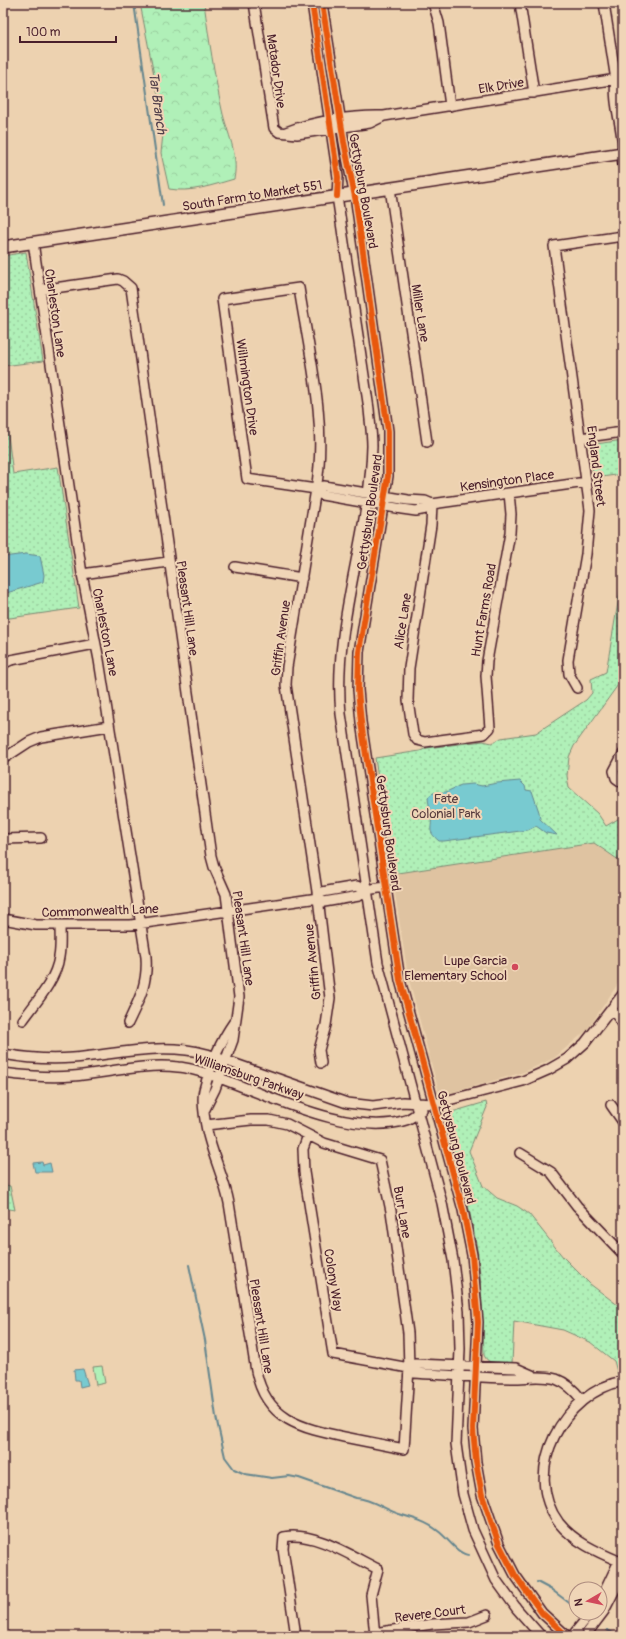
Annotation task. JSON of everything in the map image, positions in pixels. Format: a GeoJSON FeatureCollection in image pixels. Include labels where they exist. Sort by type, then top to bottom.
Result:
{"type":"FeatureCollection","features":[{"type":"Feature","properties":{"kind":"main road","name":"South Farm to Market 551"},"geometry":{"type":"LineString","coordinates":[[3,247],[622,153]]}},
{"type":"Feature","properties":{"kind":"street","name":"Matador Drive"},"geometry":{"type":"LineString","coordinates":[[254,3],[272,125],[279,132],[286,132],[301,126],[331,125]]}},
{"type":"Feature","properties":{"kind":"street","name":"Gettysburg Boulevard"},"geometry":{"type":"LineString","coordinates":[[312,3],[331,125],[338,177],[338,196],[370,420],[372,444],[367,493],[342,641],[339,681],[341,714],[378,963],[442,1204],[453,1260],[459,1312],[460,1366],[456,1433],[457,1461],[463,1494],[473,1530],[499,1585],[517,1609],[541,1636]]}},
{"type":"Feature","properties":{"kind":"street","name":"Gettysburg Boulevard"},"geometry":{"type":"LineString","coordinates":[[322,3],[341,124],[358,210],[387,422],[389,465],[359,652],[358,681],[361,722],[400,980],[463,1210],[472,1255],[477,1310],[477,1376],[474,1444],[478,1478],[487,1512],[499,1544],[515,1575],[542,1612],[567,1636]]}},
{"type":"Feature","properties":{"kind":"street"},"geometry":{"type":"LineString","coordinates":[[433,3],[439,23],[450,106]]}},
{"type":"Feature","properties":{"kind":"street"},"geometry":{"type":"LineString","coordinates":[[520,3],[534,93]]}},
{"type":"Feature","properties":{"kind":"street"},"geometry":{"type":"LineString","coordinates":[[604,3],[623,102]]}},
{"type":"Feature","properties":{"kind":"street","name":"Elk Drive"},"geometry":{"type":"LineString","coordinates":[[331,125],[370,123],[384,116],[619,79]]}},
{"type":"Feature","properties":{"kind":"street"},"geometry":{"type":"LineString","coordinates":[[619,79],[614,91],[623,141],[623,165]]}},
{"type":"Feature","properties":{"kind":"street","name":"Miller Lane"},"geometry":{"type":"LineString","coordinates":[[390,188],[428,442]]}},
{"type":"Feature","properties":{"kind":"street","name":"England Street"},"geometry":{"type":"LineString","coordinates":[[577,688],[569,674],[568,660],[589,534],[590,510],[554,246],[623,236]]}},
{"type":"Feature","properties":{"kind":"street","name":"Charleston Lane"},"geometry":{"type":"LineString","coordinates":[[33,242],[82,574],[142,924],[147,973],[143,991],[128,1023]]}},
{"type":"Feature","properties":{"kind":"street","name":"Pleasant Hill Lane"},"geometry":{"type":"LineString","coordinates":[[40,290],[118,279],[123,281],[131,288],[168,562],[211,856],[214,867],[226,894],[230,911],[239,997],[232,1040],[226,1061],[205,1110]]}},
{"type":"Feature","properties":{"kind":"street","name":"Griffin Avenue"},"geometry":{"type":"LineString","coordinates":[[222,299],[299,288],[320,431],[321,453],[287,667],[286,685],[318,898],[330,998],[326,1025],[319,1050],[321,1063]]}},
{"type":"Feature","properties":{"kind":"street","name":"Willmington Drive"},"geometry":{"type":"LineString","coordinates":[[222,299],[247,479]]}},
{"type":"Feature","properties":{"kind":"street"},"geometry":{"type":"LineString","coordinates":[[580,438],[623,432]]}},
{"type":"Feature","properties":{"kind":"street","name":"Kensington Place"},"geometry":{"type":"LineString","coordinates":[[247,479],[316,489],[324,486],[425,501],[432,504],[586,482]]}},
{"type":"Feature","properties":{"kind":"street","name":"Kensington Place"},"geometry":{"type":"LineString","coordinates":[[316,489],[322,495],[365,504],[416,511],[426,509],[432,504]]}},
{"type":"Feature","properties":{"kind":"street","name":"Hunt Farms Road"},"geometry":{"type":"LineString","coordinates":[[418,740],[425,742],[484,734],[489,730],[491,725],[487,683],[487,661],[510,533],[511,514],[509,493]]}},
{"type":"Feature","properties":{"kind":"street","name":"Alice Lane"},"geometry":{"type":"LineString","coordinates":[[418,740],[413,734],[408,700],[409,668],[431,525],[432,504]]}},
{"type":"Feature","properties":{"kind":"street"},"geometry":{"type":"LineString","coordinates":[[82,574],[168,562]]}},
{"type":"Feature","properties":{"kind":"street"},"geometry":{"type":"LineString","coordinates":[[235,567],[302,578]]}},
{"type":"Feature","properties":{"kind":"street"},"geometry":{"type":"LineString","coordinates":[[3,664],[12,660],[95,644]]}},
{"type":"Feature","properties":{"kind":"street"},"geometry":{"type":"LineString","coordinates":[[3,759],[29,742],[41,737],[109,726]]}},
{"type":"Feature","properties":{"kind":"street"},"geometry":{"type":"LineString","coordinates":[[623,754],[614,771],[616,778],[623,783]]}},
{"type":"Feature","properties":{"kind":"street"},"geometry":{"type":"LineString","coordinates":[[3,839],[41,838]]}},
{"type":"Feature","properties":{"kind":"street","name":"Commonwealth Lane"},"geometry":{"type":"LineString","coordinates":[[3,919],[29,925],[142,924],[318,898],[324,902],[359,896],[366,890],[386,887]]}},
{"type":"Feature","properties":{"kind":"street"},"geometry":{"type":"LineString","coordinates":[[23,1020],[43,992],[55,970],[59,957],[60,925]]}},
{"type":"Feature","properties":{"kind":"street","name":"Williamsburg Parkway"},"geometry":{"type":"LineString","coordinates":[[3,1073],[42,1076],[71,1076],[170,1066],[188,1068],[314,1113],[360,1123],[388,1123],[407,1120],[433,1104],[522,1081],[548,1070],[567,1059],[585,1043],[623,994]]}},
{"type":"Feature","properties":{"kind":"street"},"geometry":{"type":"LineString","coordinates":[[612,1010],[623,1013]]}},
{"type":"Feature","properties":{"kind":"street"},"geometry":{"type":"LineString","coordinates":[[612,1010],[623,1024]]}},
{"type":"Feature","properties":{"kind":"street","name":"Pleasant Hill Lane"},"geometry":{"type":"LineString","coordinates":[[234,1022],[222,1039],[204,1090],[206,1125],[228,1198],[260,1388],[267,1401],[283,1417],[302,1427],[404,1449]]}},
{"type":"Feature","properties":{"kind":"street","name":"Williamsburg Parkway"},"geometry":{"type":"LineString","coordinates":[[3,1054],[42,1059],[72,1058],[162,1048],[197,1052],[216,1057],[320,1095],[347,1103],[373,1106],[415,1103],[433,1104]]}},
{"type":"Feature","properties":{"kind":"street"},"geometry":{"type":"LineString","coordinates":[[42,1059],[42,1076]]}},
{"type":"Feature","properties":{"kind":"street"},"geometry":{"type":"LineString","coordinates":[[611,1105],[623,1122]]}},
{"type":"Feature","properties":{"kind":"street","name":"Burr Lane"},"geometry":{"type":"LineString","coordinates":[[206,1125],[251,1120],[269,1120],[287,1124],[334,1146],[380,1160],[390,1205],[404,1299],[408,1338],[409,1368],[404,1449]]}},
{"type":"Feature","properties":{"kind":"street","name":"Colony Way"},"geometry":{"type":"LineString","coordinates":[[308,1135],[303,1149],[304,1172],[333,1354],[409,1368],[414,1373],[515,1378],[534,1376]]}},
{"type":"Feature","properties":{"kind":"street"},"geometry":{"type":"LineString","coordinates":[[520,1152],[551,1172],[577,1206],[623,1254]]}},
{"type":"Feature","properties":{"kind":"street","name":"Colony Way"},"geometry":{"type":"LineString","coordinates":[[409,1368],[414,1364],[516,1368],[534,1376],[557,1380],[575,1391],[582,1400]]}},
{"type":"Feature","properties":{"kind":"street"},"geometry":{"type":"LineString","coordinates":[[608,1586],[621,1562],[580,1542],[568,1534],[552,1512],[547,1497],[545,1465],[550,1445],[558,1428],[582,1400],[601,1389],[623,1381]]}},
{"type":"Feature","properties":{"kind":"street"},"geometry":{"type":"LineString","coordinates":[[296,1636],[283,1549],[284,1537],[294,1535],[309,1537],[378,1569],[371,1595],[374,1635]]}},
{"type":"Feature","properties":{"kind":"street"},"geometry":{"type":"LineString","coordinates":[[585,1636],[608,1605],[623,1574]]}},
{"type":"Feature","properties":{"kind":"street","name":"Revere Court"},"geometry":{"type":"LineString","coordinates":[[374,1635],[432,1624],[469,1622],[487,1615]]}},
{"type":"Feature","properties":{"kind":"street"},"geometry":{"type":"LineString","coordinates":[[572,1636],[584,1621]]}},
{"type":"Feature","properties":{"kind":"shaded area","name":"Lupe Garcia Elementary School"},"geometry":{"type":"Polygon","coordinates":[[[594,843],[623,863],[623,976],[587,1030],[554,1058],[524,1072],[440,1096],[408,976],[392,874],[594,843]]]}},
{"type":"Feature","properties":{"kind":"green space"},"geometry":{"type":"Polygon","coordinates":[[[140,3],[204,3],[219,97],[234,152],[234,179],[194,189],[169,189],[161,153],[163,134],[160,106],[140,3]]]}},
{"type":"Feature","properties":{"kind":"green space"},"geometry":{"type":"Polygon","coordinates":[[[26,252],[43,361],[3,366],[3,256],[26,252]]]}},
{"type":"Feature","properties":{"kind":"green space"},"geometry":{"type":"Polygon","coordinates":[[[3,397],[13,474],[58,467],[79,608],[3,619],[3,397]]]}},
{"type":"Feature","properties":{"kind":"green space"},"geometry":{"type":"Polygon","coordinates":[[[623,440],[623,474],[594,478],[589,445],[623,440]]]}},
{"type":"Feature","properties":{"kind":"green space","name":"Fate Colonial Park"},"geometry":{"type":"Polygon","coordinates":[[[623,574],[623,678],[574,746],[569,757],[567,776],[569,788],[598,814],[606,826],[623,816],[623,863],[594,843],[392,874],[375,758],[420,751],[427,748],[483,741],[492,743],[501,738],[536,733],[586,700],[592,693],[591,679],[606,672],[623,574]]]}},
{"type":"Feature","properties":{"kind":"green space"},"geometry":{"type":"Polygon","coordinates":[[[486,1102],[487,1107],[469,1151],[483,1186],[497,1198],[517,1206],[529,1214],[563,1257],[590,1284],[623,1309],[623,1374],[618,1375],[614,1361],[590,1342],[563,1330],[514,1321],[512,1363],[492,1362],[486,1359],[484,1355],[481,1286],[476,1245],[465,1193],[446,1123],[452,1112],[486,1102]]]}},
{"type":"Feature","properties":{"kind":"green space"},"geometry":{"type":"Polygon","coordinates":[[[6,1185],[10,1186],[15,1210],[3,1208],[3,1192],[6,1185]]]}},
{"type":"Feature","properties":{"kind":"green space"},"geometry":{"type":"Polygon","coordinates":[[[102,1366],[105,1383],[96,1385],[93,1367],[102,1366]]]}},
{"type":"Feature","properties":{"kind":"water"},"geometry":{"type":"Polygon","coordinates":[[[26,554],[40,556],[44,575],[43,582],[3,594],[3,557],[26,554]]]}},
{"type":"Feature","properties":{"kind":"water"},"geometry":{"type":"Polygon","coordinates":[[[520,781],[525,786],[526,790],[532,791],[540,819],[557,835],[546,833],[536,826],[528,830],[439,841],[431,832],[431,813],[428,797],[433,793],[446,792],[461,785],[473,784],[482,786],[520,781]]]}},
{"type":"Feature","properties":{"kind":"water"},"geometry":{"type":"Polygon","coordinates":[[[42,1162],[43,1165],[50,1163],[52,1172],[35,1172],[33,1163],[42,1162]]]}},
{"type":"Feature","properties":{"kind":"water"},"geometry":{"type":"Polygon","coordinates":[[[83,1369],[88,1385],[80,1387],[79,1380],[75,1380],[74,1370],[83,1369]]]}},
{"type":"Feature","properties":{"kind":"waterway","name":"Tar Branch"},"geometry":{"type":"LineString","coordinates":[[134,3],[163,205]]}},
{"type":"Feature","properties":{"kind":"waterway"},"geometry":{"type":"LineString","coordinates":[[189,1265],[205,1340],[216,1417],[225,1457],[234,1469],[245,1474],[272,1478],[289,1476],[299,1478],[378,1504],[394,1512],[429,1525],[442,1534],[460,1552],[469,1555]]}},
{"type":"Feature","properties":{"kind":"waterway"},"geometry":{"type":"LineString","coordinates":[[537,1582],[552,1590],[568,1602]]}},
{"type":"Feature","properties":{"kind":"waterway"},"geometry":{"type":"LineString","coordinates":[[607,1630],[619,1636]]}},
{"type":"Feature","properties":{"kind":"cycle path"},"geometry":{"type":"LineString","coordinates":[[312,3],[338,177],[337,196]]}},
{"type":"Feature","properties":{"kind":"cycle path"},"geometry":{"type":"LineString","coordinates":[[322,3],[344,142],[356,202],[388,431],[388,476],[359,652],[358,690],[361,722],[400,980],[463,1210],[472,1255],[478,1322],[473,1429],[476,1462],[482,1495],[499,1544],[515,1575],[542,1613],[567,1636]]}},
{"type":"Feature","properties":{"kind":"place","name":"Lupe Garcia Elementary School"},"geometry":{"type":"Point","coordinates":[515,967]}}]}
